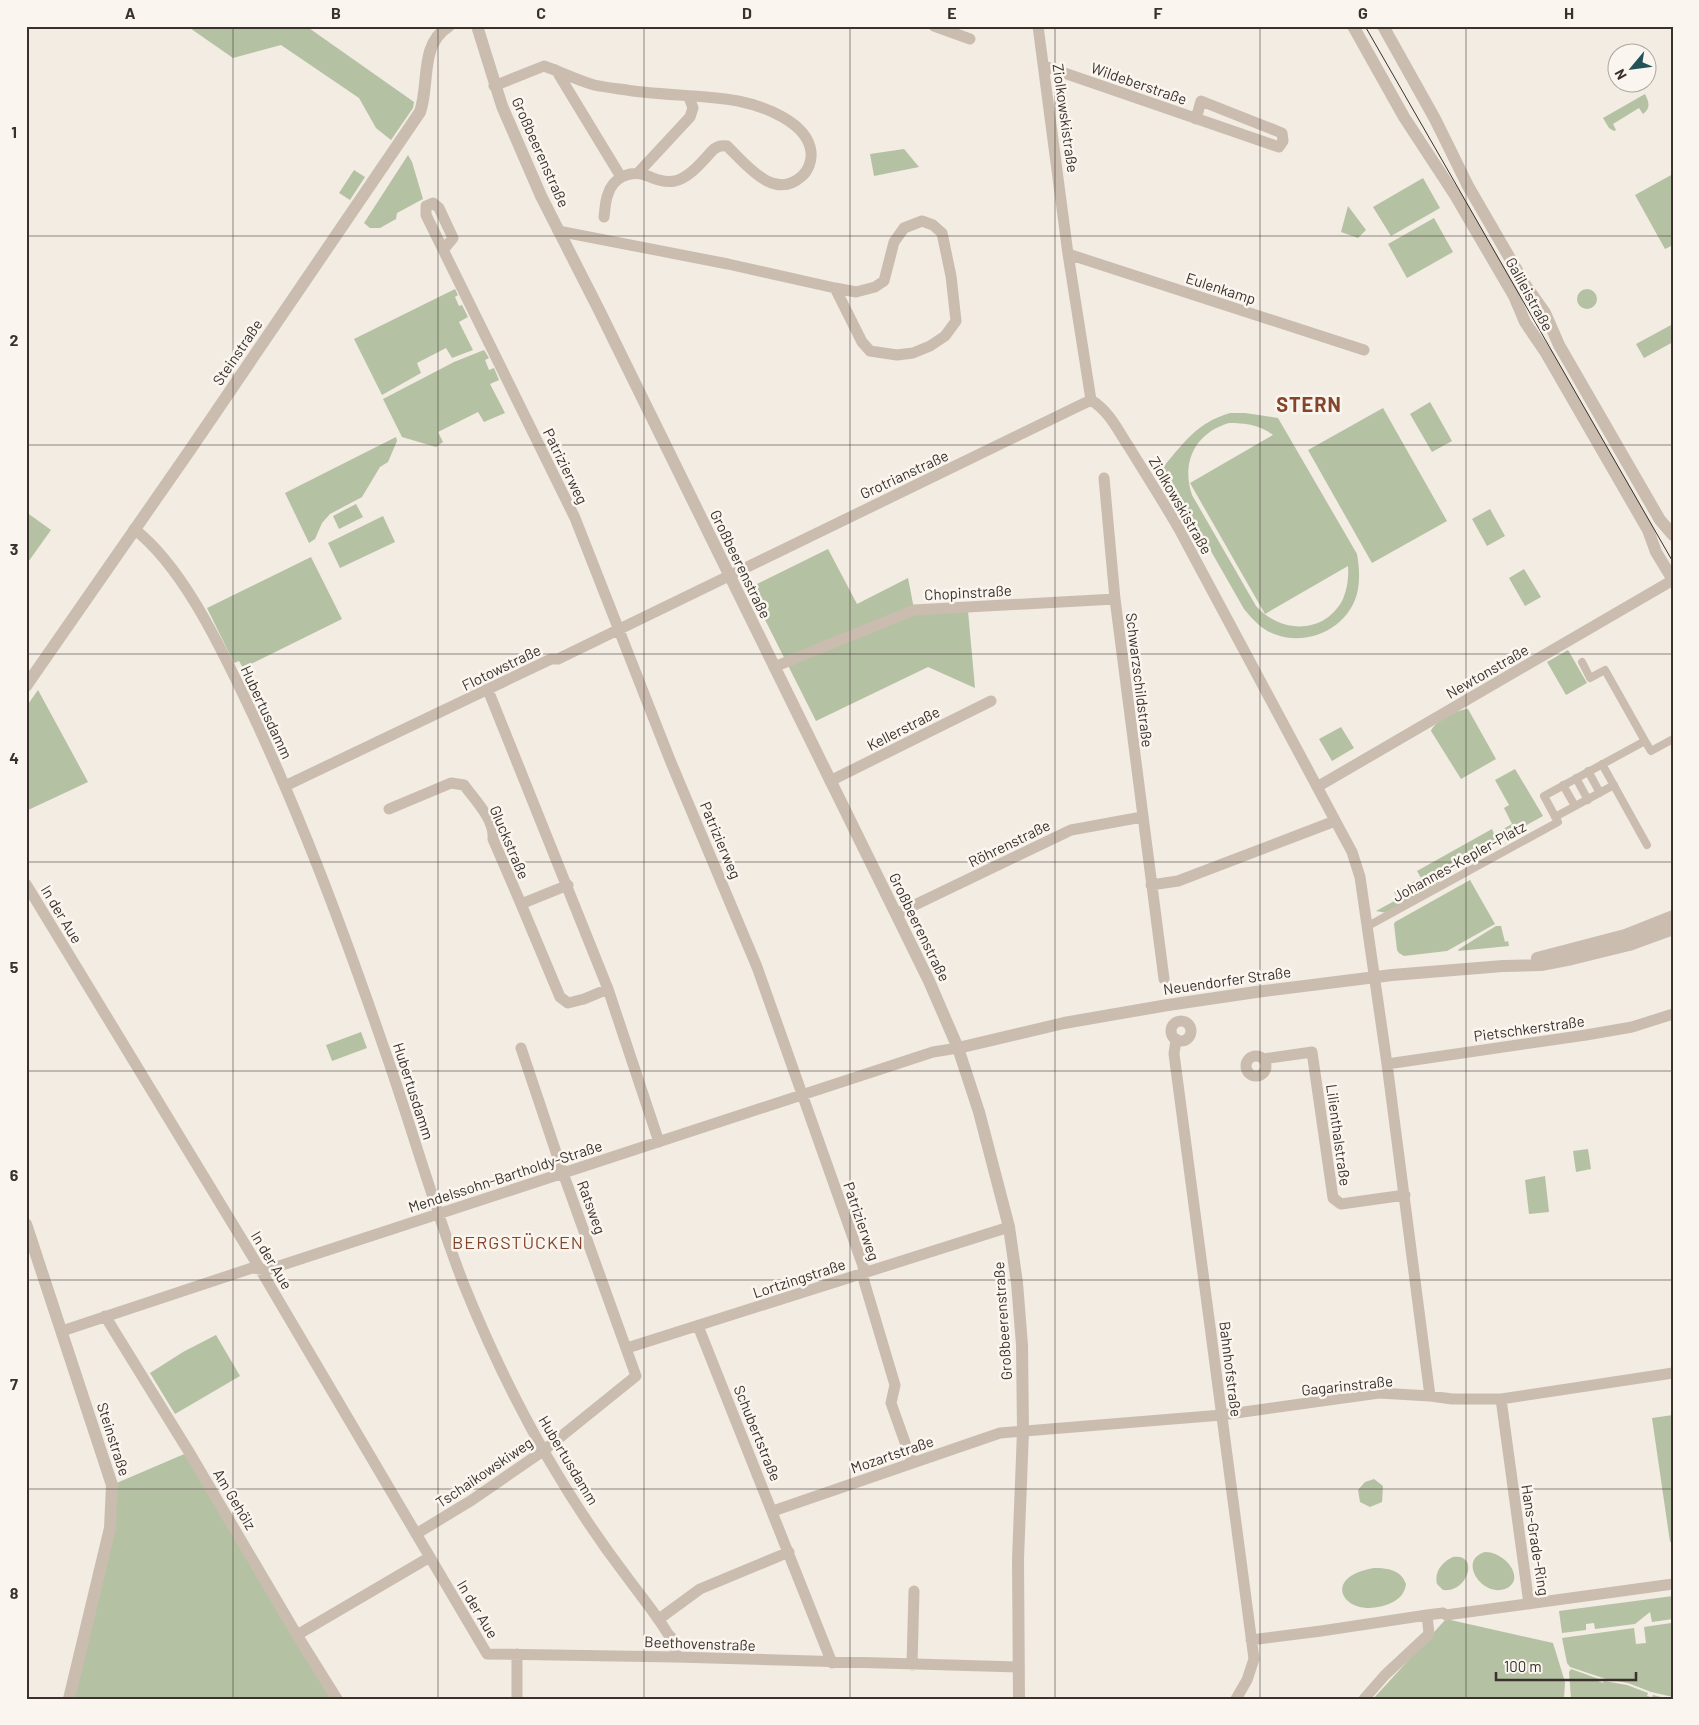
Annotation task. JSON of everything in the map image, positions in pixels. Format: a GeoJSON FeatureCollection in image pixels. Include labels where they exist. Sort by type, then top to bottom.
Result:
{"type":"FeatureCollection","features":[{"type":"Feature","properties":{"kind":"street","name":"Steinstraße"},"geometry":{"type":"LineString","coordinates":[[26,686],[420,112],[430,51],[437,37],[449,26]]}},
{"type":"Feature","properties":{"kind":"street","name":"Großbeerenstraße"},"geometry":{"type":"LineString","coordinates":[[478,26],[494,86],[540,196],[729,574],[929,981],[958,1048],[979,1112],[1009,1227],[1020,1321],[1023,1431],[1018,1559],[1019,1699]]}},
{"type":"Feature","properties":{"kind":"street"},"geometry":{"type":"LineString","coordinates":[[934,26],[970,39]]}},
{"type":"Feature","properties":{"kind":"street","name":"Ziolkowskistraße"},"geometry":{"type":"LineString","coordinates":[[1038,26],[1068,254],[1091,400],[1108,414],[1149,477],[1179,529],[1352,852],[1360,877],[1375,978]]}},
{"type":"Feature","properties":{"kind":"street","name":"Galileistraße"},"geometry":{"type":"LineString","coordinates":[[1353,26],[1404,117],[1455,195],[1514,296],[1524,322],[1546,353],[1648,530],[1656,552],[1673,580]]}},
{"type":"Feature","properties":{"kind":"street","name":"Galileistraße"},"geometry":{"type":"LineString","coordinates":[[1382,26],[1435,118],[1468,186],[1526,286],[1545,313],[1559,345],[1655,511],[1673,535]]}},
{"type":"Feature","properties":{"kind":"street","name":"Großbeerenstraße"},"geometry":{"type":"LineString","coordinates":[[494,86],[544,66],[593,84],[624,90],[738,102],[764,109],[790,120],[808,140],[812,155],[809,166],[804,174],[797,181],[787,184],[776,185],[765,182],[727,146],[721,145],[714,149],[689,174],[676,181],[662,181],[638,173]]}},
{"type":"Feature","properties":{"kind":"street","name":"Wildeberstraße"},"geometry":{"type":"LineString","coordinates":[[1044,66],[1196,119],[1279,147],[1283,141],[1282,133],[1201,101],[1196,119]]}},
{"type":"Feature","properties":{"kind":"street"},"geometry":{"type":"LineString","coordinates":[[556,70],[621,177]]}},
{"type":"Feature","properties":{"kind":"street"},"geometry":{"type":"LineString","coordinates":[[604,217],[608,193],[621,177],[627,174],[638,173],[690,117],[693,108],[689,97]]}},
{"type":"Feature","properties":{"kind":"street","name":"Großbeerenstraße"},"geometry":{"type":"LineString","coordinates":[[558,231],[728,264],[856,292],[875,288],[884,281],[894,242],[904,228],[922,221],[933,225],[942,233],[951,276],[956,321],[945,336],[930,346],[913,353],[897,355],[870,351],[862,342],[835,288]]}},
{"type":"Feature","properties":{"kind":"street","name":"Patrizierweg"},"geometry":{"type":"LineString","coordinates":[[444,249],[575,518],[670,760],[757,967],[863,1266],[864,1281],[895,1385],[891,1403],[912,1462]]}},
{"type":"Feature","properties":{"kind":"street","name":"Eulenkamp"},"geometry":{"type":"LineString","coordinates":[[1068,254],[1364,350]]}},
{"type":"Feature","properties":{"kind":"street","name":"Grotrianstraße"},"geometry":{"type":"LineString","coordinates":[[729,574],[1091,400]]}},
{"type":"Feature","properties":{"kind":"street","name":"Schwarzschildstraße"},"geometry":{"type":"LineString","coordinates":[[1104,478],[1115,599],[1164,979]]}},
{"type":"Feature","properties":{"kind":"street","name":"Hubertusdamm"},"geometry":{"type":"LineString","coordinates":[[134,530],[151,544],[178,578],[198,609],[234,675],[266,742],[342,929],[463,1282],[514,1398],[543,1450],[607,1551],[659,1619],[675,1644],[676,1657]]}},
{"type":"Feature","properties":{"kind":"street","name":"Flotowstraße"},"geometry":{"type":"LineString","coordinates":[[285,786],[551,659],[558,659],[729,574]]}},
{"type":"Feature","properties":{"kind":"street","name":"Newtonstraße"},"geometry":{"type":"LineString","coordinates":[[1316,787],[1673,580]]}},
{"type":"Feature","properties":{"kind":"street","name":"Chopinstraße"},"geometry":{"type":"LineString","coordinates":[[774,667],[914,610],[1115,599]]}},
{"type":"Feature","properties":{"kind":"street"},"geometry":{"type":"LineString","coordinates":[[1582,662],[1590,678],[1605,670],[1651,751],[1673,739]]}},
{"type":"Feature","properties":{"kind":"street"},"geometry":{"type":"LineString","coordinates":[[488,690],[568,885],[608,989],[659,1142]]}},
{"type":"Feature","properties":{"kind":"street","name":"Kellerstraße"},"geometry":{"type":"LineString","coordinates":[[830,782],[991,701]]}},
{"type":"Feature","properties":{"kind":"street"},"geometry":{"type":"LineString","coordinates":[[1555,817],[1544,796],[1645,741]]}},
{"type":"Feature","properties":{"kind":"street"},"geometry":{"type":"LineString","coordinates":[[1602,764],[1648,846]]}},
{"type":"Feature","properties":{"kind":"street"},"geometry":{"type":"LineString","coordinates":[[1588,772],[1600,793]]}},
{"type":"Feature","properties":{"kind":"street"},"geometry":{"type":"LineString","coordinates":[[1576,778],[1588,800]]}},
{"type":"Feature","properties":{"kind":"street","name":"Gluckstraße"},"geometry":{"type":"LineString","coordinates":[[389,809],[451,783],[464,785],[486,814],[493,833],[492,839],[560,997],[568,1003],[584,999],[608,989]]}},
{"type":"Feature","properties":{"kind":"street"},"geometry":{"type":"LineString","coordinates":[[1563,785],[1575,806]]}},
{"type":"Feature","properties":{"kind":"street","name":"Johannes-Kepler-Platz"},"geometry":{"type":"LineString","coordinates":[[1368,926],[1558,822],[1555,817],[1614,785]]}},
{"type":"Feature","properties":{"kind":"street","name":"Röhrenstraße"},"geometry":{"type":"LineString","coordinates":[[896,914],[1070,830],[1142,817]]}},
{"type":"Feature","properties":{"kind":"street"},"geometry":{"type":"LineString","coordinates":[[1151,885],[1178,881],[1336,822]]}},
{"type":"Feature","properties":{"kind":"street","name":"In der Aue"},"geometry":{"type":"LineString","coordinates":[[26,884],[260,1269],[488,1654]]}},
{"type":"Feature","properties":{"kind":"street","name":"Gluckstraße"},"geometry":{"type":"LineString","coordinates":[[521,904],[568,885]]}},
{"type":"Feature","properties":{"kind":"street","name":"Neuendorfer Straße"},"geometry":{"type":"LineString","coordinates":[[1503,966],[1625,935],[1673,916]]}},
{"type":"Feature","properties":{"kind":"street","name":"Neuendorfer Straße"},"geometry":{"type":"LineString","coordinates":[[958,1048],[1064,1023],[1256,992],[1375,978],[1503,966],[1541,965],[1629,945],[1673,929]]}},
{"type":"Feature","properties":{"kind":"street"},"geometry":{"type":"LineString","coordinates":[[1375,978],[1430,1396]]}},
{"type":"Feature","properties":{"kind":"street","name":"Pietschkerstraße"},"geometry":{"type":"LineString","coordinates":[[1387,1064],[1577,1037],[1632,1027],[1673,1014]]}},
{"type":"Feature","properties":{"kind":"street","name":"Bahnhofstraße"},"geometry":{"type":"LineString","coordinates":[[1176,1040],[1174,1054],[1254,1659],[1247,1680],[1236,1699]]}},
{"type":"Feature","properties":{"kind":"street","name":"Ratsweg"},"geometry":{"type":"LineString","coordinates":[[521,1048],[563,1173],[636,1376]]}},
{"type":"Feature","properties":{"kind":"street","name":"Mendelssohn-Bartholdy-Straße"},"geometry":{"type":"LineString","coordinates":[[62,1331],[252,1268],[267,1270],[933,1052],[958,1048]]}},
{"type":"Feature","properties":{"kind":"street","name":"Lilienthalstraße"},"geometry":{"type":"LineString","coordinates":[[1264,1059],[1312,1052],[1333,1198],[1341,1204],[1405,1196]]}},
{"type":"Feature","properties":{"kind":"street","name":"Steinstraße"},"geometry":{"type":"LineString","coordinates":[[26,1224],[31,1254],[62,1331],[112,1485],[110,1528],[69,1699]]}},
{"type":"Feature","properties":{"kind":"street","name":"Lortzingstraße"},"geometry":{"type":"LineString","coordinates":[[627,1348],[1009,1227]]}},
{"type":"Feature","properties":{"kind":"street","name":"Am Gehölz"},"geometry":{"type":"LineString","coordinates":[[105,1316],[337,1699]]}},
{"type":"Feature","properties":{"kind":"street","name":"Schubertstraße"},"geometry":{"type":"LineString","coordinates":[[698,1326],[790,1552],[832,1662]]}},
{"type":"Feature","properties":{"kind":"street","name":"Gagarinstraße"},"geometry":{"type":"LineString","coordinates":[[1023,1431],[1222,1415],[1379,1393],[1452,1399],[1501,1399],[1673,1373]]}},
{"type":"Feature","properties":{"kind":"street","name":"Tschaikowskiweg"},"geometry":{"type":"LineString","coordinates":[[416,1534],[472,1500],[543,1450],[636,1376]]}},
{"type":"Feature","properties":{"kind":"street","name":"Hans-Grade-Ring"},"geometry":{"type":"LineString","coordinates":[[1501,1399],[1529,1604],[1673,1584]]}},
{"type":"Feature","properties":{"kind":"street","name":"Mozartstraße"},"geometry":{"type":"LineString","coordinates":[[773,1511],[1000,1433],[1023,1431]]}},
{"type":"Feature","properties":{"kind":"street"},"geometry":{"type":"LineString","coordinates":[[659,1619],[700,1589],[790,1552]]}},
{"type":"Feature","properties":{"kind":"street"},"geometry":{"type":"LineString","coordinates":[[297,1635],[430,1557]]}},
{"type":"Feature","properties":{"kind":"street"},"geometry":{"type":"LineString","coordinates":[[912,1665],[914,1591]]}},
{"type":"Feature","properties":{"kind":"street"},"geometry":{"type":"LineString","coordinates":[[1251,1640],[1427,1614],[1443,1613],[1446,1615],[1529,1604]]}},
{"type":"Feature","properties":{"kind":"street"},"geometry":{"type":"LineString","coordinates":[[1364,1699],[1429,1634],[1427,1614]]}},
{"type":"Feature","properties":{"kind":"street","name":"Beethovenstraße"},"geometry":{"type":"LineString","coordinates":[[488,1654],[676,1657],[1019,1667]]}},
{"type":"Feature","properties":{"kind":"street"},"geometry":{"type":"LineString","coordinates":[[517,1654],[517,1699]]}},
{"type":"Feature","properties":{"kind":"green space"},"geometry":{"type":"Polygon","coordinates":[[[187,26],[306,26],[414,102],[413,108],[391,140],[376,128],[359,98],[281,45],[233,58],[187,26]]]}},
{"type":"Feature","properties":{"kind":"green space"},"geometry":{"type":"Polygon","coordinates":[[[1645,94],[1648,105],[1646,112],[1643,114],[1639,108],[1613,124],[1616,130],[1614,131],[1609,128],[1603,118],[1645,94]]]}},
{"type":"Feature","properties":{"kind":"green space"},"geometry":{"type":"Polygon","coordinates":[[[904,149],[919,167],[874,176],[870,154],[904,149]]]}},
{"type":"Feature","properties":{"kind":"green space"},"geometry":{"type":"Polygon","coordinates":[[[408,155],[412,162],[423,199],[397,213],[396,219],[380,228],[370,228],[364,223],[408,155]]]}},
{"type":"Feature","properties":{"kind":"green space"},"geometry":{"type":"Polygon","coordinates":[[[354,170],[365,177],[350,200],[339,193],[354,170]]]}},
{"type":"Feature","properties":{"kind":"green space"},"geometry":{"type":"Polygon","coordinates":[[[1673,174],[1673,245],[1665,249],[1635,195],[1673,174]]]}},
{"type":"Feature","properties":{"kind":"green space"},"geometry":{"type":"Polygon","coordinates":[[[1423,178],[1440,208],[1391,236],[1373,207],[1423,178]]]}},
{"type":"Feature","properties":{"kind":"green space"},"geometry":{"type":"Polygon","coordinates":[[[1348,206],[1366,230],[1358,238],[1341,232],[1348,206]]]}},
{"type":"Feature","properties":{"kind":"green space"},"geometry":{"type":"Polygon","coordinates":[[[1434,218],[1453,252],[1407,278],[1388,244],[1434,218]]]}},
{"type":"Feature","properties":{"kind":"green space"},"geometry":{"type":"Polygon","coordinates":[[[455,289],[458,295],[455,297],[459,306],[462,305],[468,317],[459,322],[473,350],[452,358],[446,348],[417,363],[421,373],[382,395],[354,339],[455,289]]]}},
{"type":"Feature","properties":{"kind":"green space"},"geometry":{"type":"Polygon","coordinates":[[[1587,289],[1594,292],[1597,299],[1594,306],[1587,309],[1580,306],[1577,299],[1580,292],[1587,289]]]}},
{"type":"Feature","properties":{"kind":"green space"},"geometry":{"type":"Polygon","coordinates":[[[1673,324],[1673,342],[1644,358],[1636,344],[1673,324]]]}},
{"type":"Feature","properties":{"kind":"green space"},"geometry":{"type":"Polygon","coordinates":[[[484,350],[489,358],[485,360],[489,370],[494,368],[499,380],[490,384],[505,413],[484,422],[478,412],[438,432],[443,442],[436,447],[402,437],[383,399],[454,362],[484,350]]]}},
{"type":"Feature","properties":{"kind":"green space"},"geometry":{"type":"Polygon","coordinates":[[[1430,402],[1452,441],[1432,452],[1410,414],[1430,402]]]}},
{"type":"Feature","properties":{"kind":"green space"},"geometry":{"type":"Polygon","coordinates":[[[1383,408],[1447,521],[1372,563],[1308,450],[1383,408]]]}},
{"type":"Feature","properties":{"kind":"green space"},"geometry":{"type":"Polygon","coordinates":[[[1230,413],[1245,413],[1278,418],[1357,554],[1359,580],[1354,602],[1348,613],[1339,623],[1328,630],[1303,638],[1290,638],[1272,633],[1255,621],[1244,609],[1163,467],[1192,434],[1218,417],[1230,413]],[[1229,423],[1207,434],[1199,441],[1194,450],[1188,471],[1189,483],[1192,495],[1256,606],[1266,615],[1289,625],[1313,625],[1324,620],[1334,612],[1342,601],[1347,584],[1348,566],[1265,614],[1190,483],[1273,435],[1258,427],[1247,424],[1229,423]]]}},
{"type":"Feature","properties":{"kind":"green space"},"geometry":{"type":"Polygon","coordinates":[[[396,437],[397,441],[388,462],[380,467],[362,497],[330,514],[322,523],[315,539],[309,543],[285,493],[396,437]]]}},
{"type":"Feature","properties":{"kind":"green space"},"geometry":{"type":"Polygon","coordinates":[[[356,504],[363,517],[339,529],[333,516],[356,504]]]}},
{"type":"Feature","properties":{"kind":"green space"},"geometry":{"type":"Polygon","coordinates":[[[1490,509],[1505,536],[1487,546],[1472,519],[1490,509]]]}},
{"type":"Feature","properties":{"kind":"green space"},"geometry":{"type":"Polygon","coordinates":[[[26,512],[51,530],[26,565],[26,512]]]}},
{"type":"Feature","properties":{"kind":"green space"},"geometry":{"type":"Polygon","coordinates":[[[383,516],[395,542],[340,568],[328,543],[383,516]]]}},
{"type":"Feature","properties":{"kind":"green space"},"geometry":{"type":"Polygon","coordinates":[[[828,549],[857,604],[908,578],[915,614],[968,611],[975,688],[928,667],[816,721],[749,588],[828,549]]]}},
{"type":"Feature","properties":{"kind":"green space"},"geometry":{"type":"Polygon","coordinates":[[[311,557],[342,619],[243,668],[239,661],[234,663],[207,608],[311,557]]]}},
{"type":"Feature","properties":{"kind":"green space"},"geometry":{"type":"Polygon","coordinates":[[[1524,569],[1541,597],[1525,606],[1509,578],[1524,569]]]}},
{"type":"Feature","properties":{"kind":"green space"},"geometry":{"type":"Polygon","coordinates":[[[1568,650],[1587,683],[1566,695],[1547,662],[1568,650]]]}},
{"type":"Feature","properties":{"kind":"green space"},"geometry":{"type":"Polygon","coordinates":[[[38,690],[88,782],[26,811],[26,707],[38,690]]]}},
{"type":"Feature","properties":{"kind":"green space"},"geometry":{"type":"Polygon","coordinates":[[[1468,709],[1496,759],[1461,779],[1431,731],[1437,723],[1446,717],[1458,711],[1468,709]]]}},
{"type":"Feature","properties":{"kind":"green space"},"geometry":{"type":"Polygon","coordinates":[[[1341,727],[1354,748],[1332,761],[1319,739],[1341,727]]]}},
{"type":"Feature","properties":{"kind":"green space"},"geometry":{"type":"Polygon","coordinates":[[[1515,769],[1543,816],[1437,875],[1440,882],[1387,913],[1376,911],[1398,899],[1394,892],[1421,878],[1417,871],[1492,829],[1494,834],[1512,824],[1504,808],[1509,805],[1495,780],[1515,769]]]}},
{"type":"Feature","properties":{"kind":"green space"},"geometry":{"type":"Polygon","coordinates":[[[1470,880],[1495,924],[1447,951],[1404,956],[1399,953],[1397,950],[1395,922],[1470,880]]]}},
{"type":"Feature","properties":{"kind":"green space"},"geometry":{"type":"Polygon","coordinates":[[[1496,926],[1501,926],[1505,942],[1508,941],[1509,946],[1458,951],[1459,949],[1496,926]]]}},
{"type":"Feature","properties":{"kind":"green space"},"geometry":{"type":"Polygon","coordinates":[[[361,1032],[367,1048],[332,1061],[326,1045],[361,1032]]]}},
{"type":"Feature","properties":{"kind":"green space"},"geometry":{"type":"Polygon","coordinates":[[[1588,1149],[1591,1169],[1576,1172],[1573,1151],[1588,1149]]]}},
{"type":"Feature","properties":{"kind":"green space"},"geometry":{"type":"Polygon","coordinates":[[[1545,1176],[1549,1212],[1529,1214],[1525,1180],[1545,1176]]]}},
{"type":"Feature","properties":{"kind":"green space"},"geometry":{"type":"Polygon","coordinates":[[[216,1335],[240,1376],[175,1414],[150,1373],[183,1352],[216,1335]]]}},
{"type":"Feature","properties":{"kind":"green space"},"geometry":{"type":"Polygon","coordinates":[[[1673,1415],[1673,1542],[1670,1542],[1652,1418],[1673,1415]]]}},
{"type":"Feature","properties":{"kind":"green space"},"geometry":{"type":"Polygon","coordinates":[[[189,1452],[337,1699],[69,1699],[110,1528],[112,1485],[189,1452]]]}},
{"type":"Feature","properties":{"kind":"green space"},"geometry":{"type":"Polygon","coordinates":[[[1374,1479],[1383,1486],[1382,1502],[1370,1507],[1360,1502],[1358,1490],[1365,1482],[1374,1479]]]}},
{"type":"Feature","properties":{"kind":"green space"},"geometry":{"type":"Polygon","coordinates":[[[1485,1552],[1493,1553],[1500,1557],[1511,1567],[1514,1579],[1511,1585],[1505,1589],[1496,1590],[1488,1588],[1476,1576],[1473,1562],[1477,1556],[1485,1552]]]}},
{"type":"Feature","properties":{"kind":"green space"},"geometry":{"type":"Polygon","coordinates":[[[1453,1557],[1461,1557],[1466,1561],[1468,1573],[1459,1586],[1443,1590],[1437,1584],[1437,1575],[1442,1565],[1453,1557]]]}},
{"type":"Feature","properties":{"kind":"green space"},"geometry":{"type":"Polygon","coordinates":[[[1374,1568],[1389,1569],[1401,1576],[1406,1584],[1403,1593],[1393,1602],[1377,1607],[1363,1607],[1352,1604],[1345,1597],[1342,1589],[1346,1581],[1356,1573],[1374,1568]]]}},
{"type":"Feature","properties":{"kind":"green space"},"geometry":{"type":"Polygon","coordinates":[[[1673,1596],[1673,1619],[1652,1622],[1650,1612],[1635,1624],[1595,1629],[1594,1623],[1586,1624],[1586,1630],[1562,1633],[1559,1611],[1673,1596]]]}},
{"type":"Feature","properties":{"kind":"green space"},"geometry":{"type":"Polygon","coordinates":[[[1446,1619],[1553,1643],[1565,1682],[1564,1699],[1373,1699],[1446,1619]]]}},
{"type":"Feature","properties":{"kind":"green space"},"geometry":{"type":"Polygon","coordinates":[[[1671,1623],[1673,1639],[1673,1697],[1651,1692],[1628,1683],[1606,1679],[1570,1667],[1567,1663],[1562,1638],[1634,1628],[1636,1644],[1646,1643],[1644,1627],[1671,1623]]]}},
{"type":"Feature","properties":{"kind":"green space"},"geometry":{"type":"Polygon","coordinates":[[[1571,1669],[1599,1679],[1598,1681],[1603,1683],[1604,1681],[1627,1685],[1648,1693],[1647,1696],[1652,1697],[1653,1695],[1669,1699],[1571,1699],[1569,1672],[1571,1669]]]}},
{"type":"Feature","properties":{"kind":"tram line"},"geometry":{"type":"LineString","coordinates":[[1365,26],[1673,562]]}},
{"type":"Feature","properties":{"kind":"district","name":"STERN"},"geometry":{"type":"Point","coordinates":[1309,404]}},
{"type":"Feature","properties":{"kind":"district","name":"BERGSTÜCKEN"},"geometry":{"type":"Point","coordinates":[518,1242]}}]}
